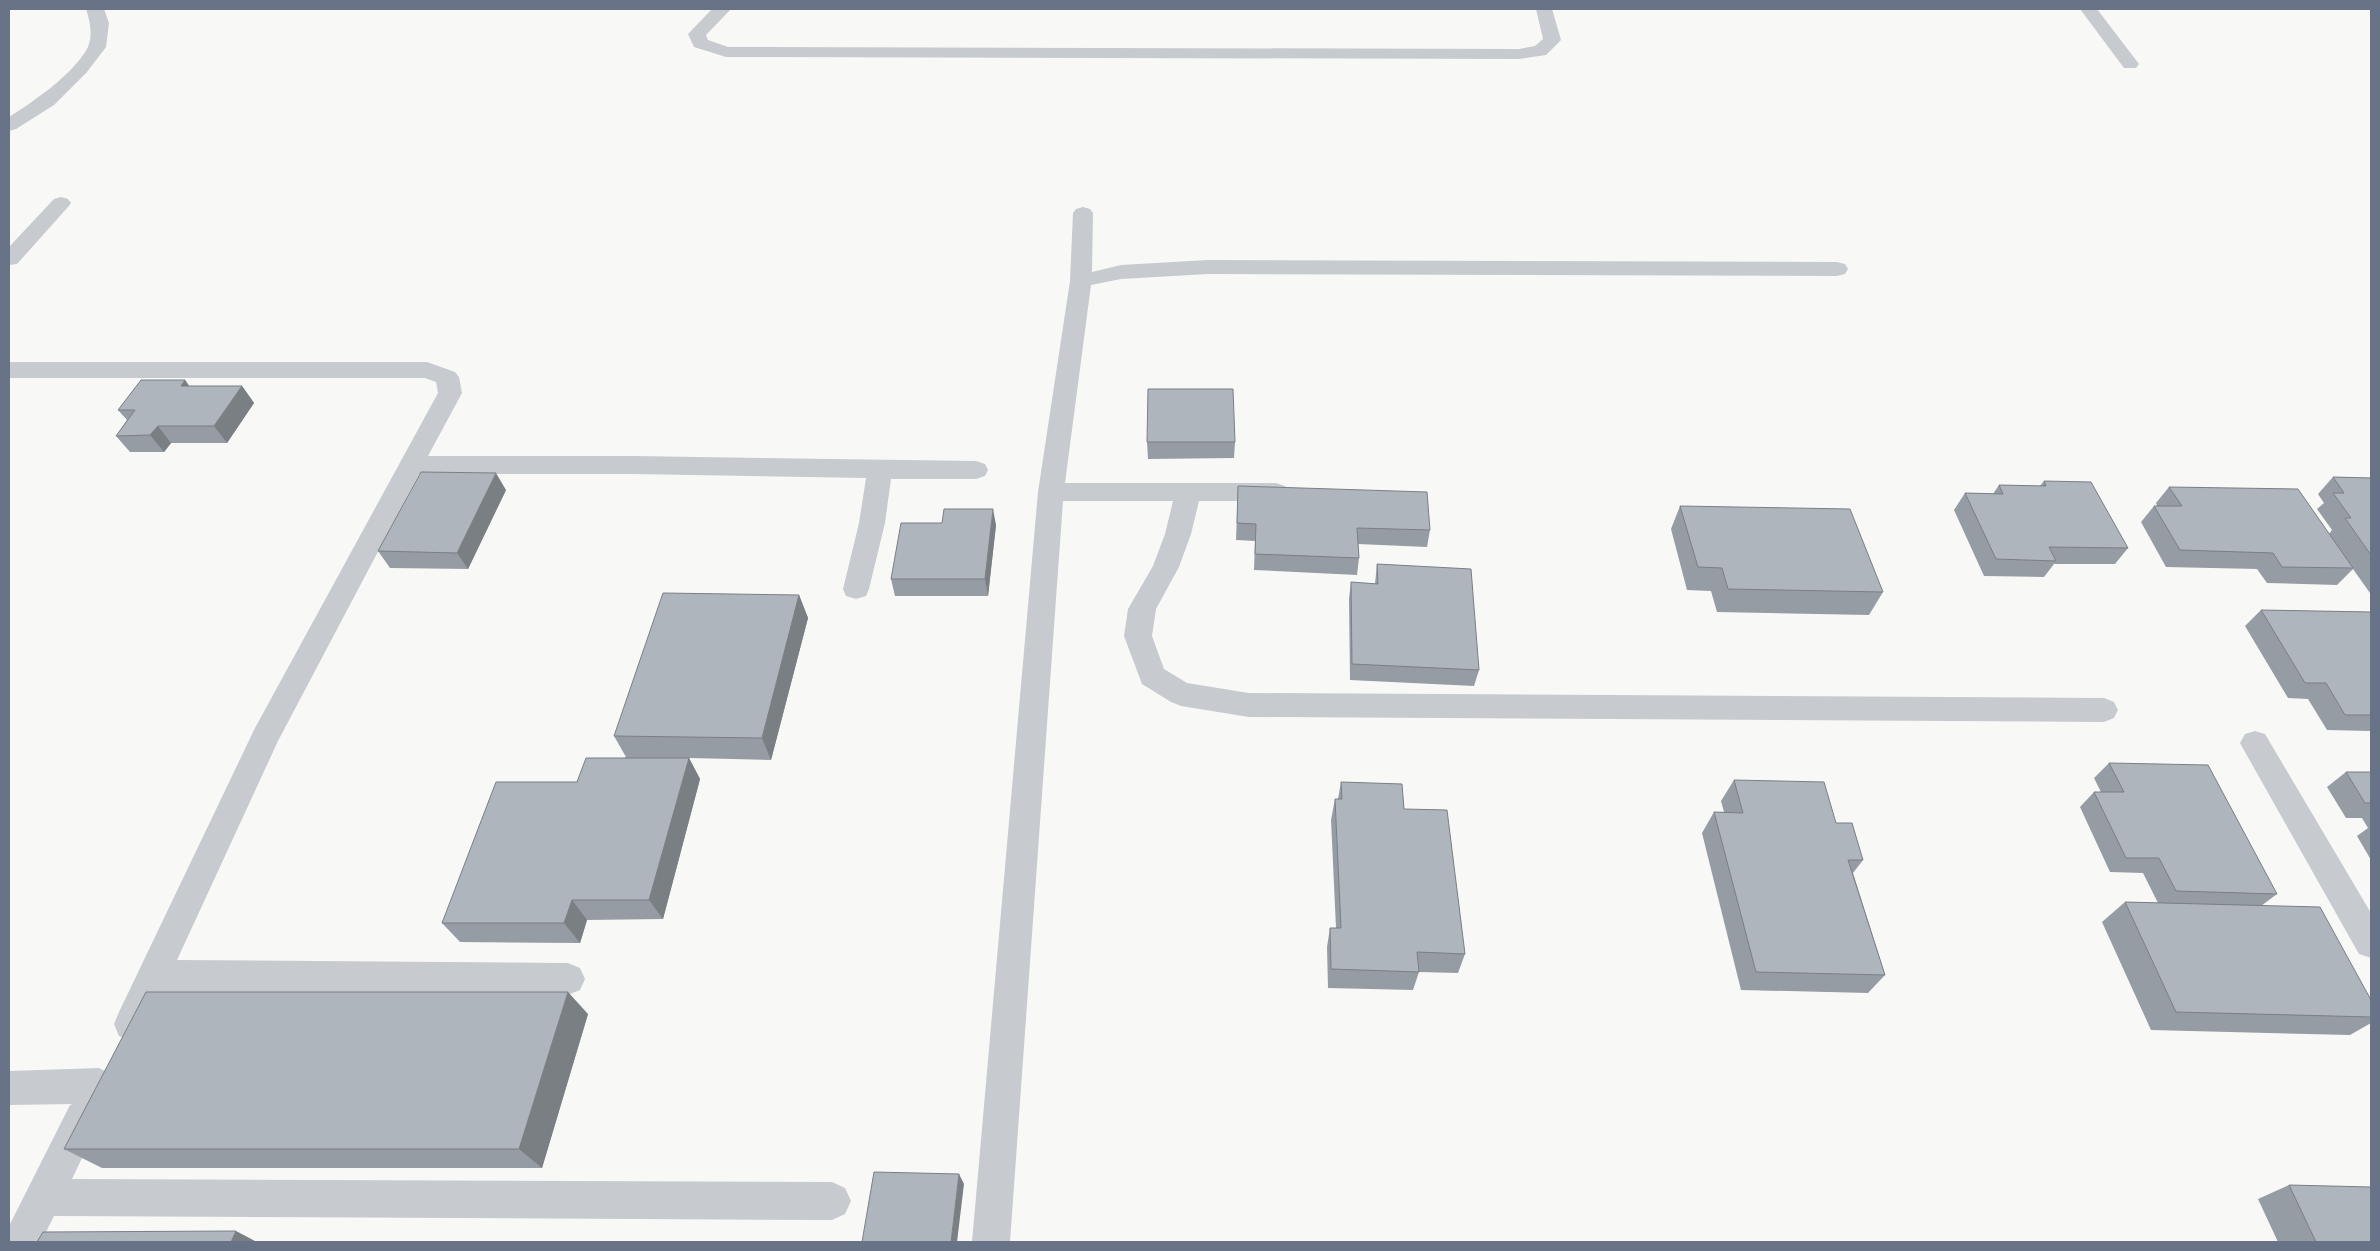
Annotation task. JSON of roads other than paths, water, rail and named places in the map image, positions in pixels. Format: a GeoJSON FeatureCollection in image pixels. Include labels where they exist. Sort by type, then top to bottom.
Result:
{"type":"FeatureCollection","features":[{"type":"Feature","properties":{"kind":"street"},"geometry":{"type":"LineString","coordinates":[[9,125],[47,101],[80,68],[97,47],[100,22],[95,9]]}},
{"type":"Feature","properties":{"kind":"street"},"geometry":{"type":"LineString","coordinates":[[722,9],[697,34],[700,43],[726,52],[1519,54],[1540,51],[1552,40],[1544,9]]}},
{"type":"Feature","properties":{"kind":"street"},"geometry":{"type":"LineString","coordinates":[[2088,9],[2130,64]]}},
{"type":"Feature","properties":{"kind":"street"},"geometry":{"type":"LineString","coordinates":[[9,258],[61,203]]}},
{"type":"Feature","properties":{"kind":"street"},"geometry":{"type":"LineString","coordinates":[[992,1242],[1051,492],[1081,281],[1083,213]]}},
{"type":"Feature","properties":{"kind":"street"},"geometry":{"type":"LineString","coordinates":[[1081,281],[1121,272],[1200,268],[1837,269]]}},
{"type":"Feature","properties":{"kind":"street"},"geometry":{"type":"LineString","coordinates":[[9,370],[427,370],[447,377],[450,393],[265,737],[155,976],[21,1242]]}},
{"type":"Feature","properties":{"kind":"street"},"geometry":{"type":"LineString","coordinates":[[412,465],[633,465],[976,470]]}},
{"type":"Feature","properties":{"kind":"street"},"geometry":{"type":"LineString","coordinates":[[856,589],[872,523],[880,470]]}},
{"type":"Feature","properties":{"kind":"street"},"geometry":{"type":"LineString","coordinates":[[1051,492],[1301,492]]}},
{"type":"Feature","properties":{"kind":"street"},"geometry":{"type":"LineString","coordinates":[[1188,492],[1178,534],[1166,567],[1142,609],[1138,636],[1152,676],[1181,694],[1248,704],[2104,710]]}},
{"type":"Feature","properties":{"kind":"street"},"geometry":{"type":"LineString","coordinates":[[2255,743],[2371,943]]}},
{"type":"Feature","properties":{"kind":"street"},"geometry":{"type":"LineString","coordinates":[[155,976],[568,979]]}},
{"type":"Feature","properties":{"kind":"street"},"geometry":{"type":"LineString","coordinates":[[9,1088],[111,1064]]}},
{"type":"Feature","properties":{"kind":"street"},"geometry":{"type":"LineString","coordinates":[[44,1197],[832,1201]]}}]}
